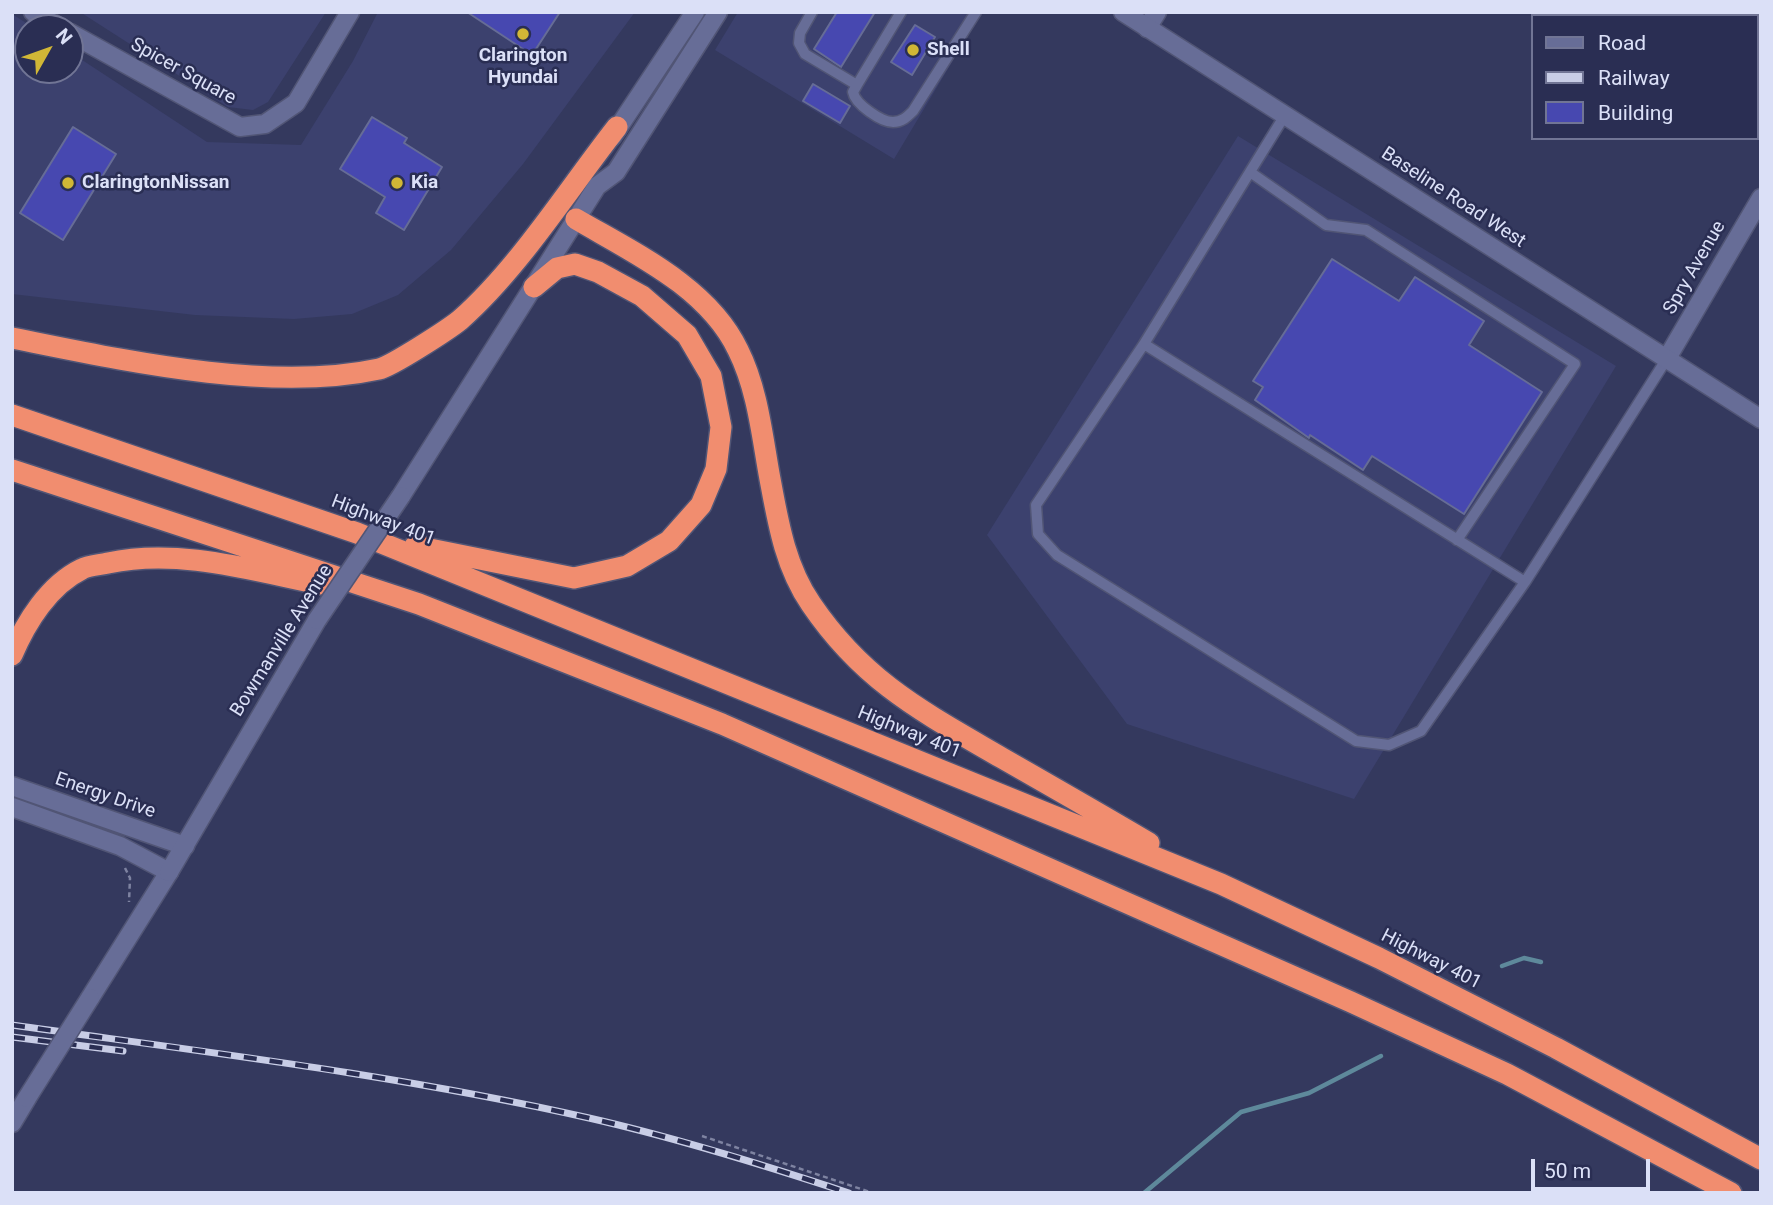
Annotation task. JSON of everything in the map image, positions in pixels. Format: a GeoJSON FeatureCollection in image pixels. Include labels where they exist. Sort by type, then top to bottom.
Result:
{"type":"FeatureCollection","features":[{"type":"Feature","properties":{"kind":"highway"},"geometry":{"type":"LineString","coordinates":[[12,338],[85,352],[296,379],[382,368],[460,320],[542,227],[617,127]]}},
{"type":"Feature","properties":{"kind":"highway"},"geometry":{"type":"LineString","coordinates":[[576,219],[662,271],[710,308],[738,350],[754,393],[782,545],[808,600],[838,642],[868,673],[909,704],[1221,884]]}},
{"type":"Feature","properties":{"kind":"highway"},"geometry":{"type":"LineString","coordinates":[[356,533],[516,569],[574,578],[626,566],[648,554],[669,541],[701,505],[716,469],[721,427],[710,376],[687,335],[642,296],[598,272],[575,264],[557,268],[534,287]]}},
{"type":"Feature","properties":{"kind":"highway","name":"Highway 401"},"geometry":{"type":"LineString","coordinates":[[12,415],[356,533],[1221,884],[1379,958],[1556,1048],[1761,1159]]}},
{"type":"Feature","properties":{"kind":"highway"},"geometry":{"type":"LineString","coordinates":[[12,470],[419,604],[722,724],[1351,1002],[1507,1074],[1731,1193]]}},
{"type":"Feature","properties":{"kind":"highway"},"geometry":{"type":"LineString","coordinates":[[12,655],[21,634],[47,597],[82,568],[143,555],[225,564],[419,604]]}},
{"type":"Feature","properties":{"kind":"street","name":"Spicer Square"},"geometry":{"type":"LineString","coordinates":[[84,41],[240,127],[265,124],[296,103],[350,12]]}},
{"type":"Feature","properties":{"kind":"street","name":"Bowmanville Avenue"},"geometry":{"type":"LineString","coordinates":[[597,186],[599,161],[617,127],[695,12]]}},
{"type":"Feature","properties":{"kind":"street","name":"Bowmanville Avenue"},"geometry":{"type":"LineString","coordinates":[[12,1123],[185,846],[317,620],[401,496],[597,186],[616,172],[718,12]]}},
{"type":"Feature","properties":{"kind":"street","name":"Baseline Road West"},"geometry":{"type":"LineString","coordinates":[[1123,12],[1152,20],[1285,115],[1761,419]]}},
{"type":"Feature","properties":{"kind":"street","name":"Spry Avenue"},"geometry":{"type":"LineString","coordinates":[[1666,360],[1761,198]]}},
{"type":"Feature","properties":{"kind":"street","name":"Energy Drive"},"geometry":{"type":"LineString","coordinates":[[12,786],[185,846]]}},
{"type":"Feature","properties":{"kind":"street"},"geometry":{"type":"LineString","coordinates":[[12,807],[120,846],[169,872]]}},
{"type":"Feature","properties":{"kind":"lane"},"geometry":{"type":"LineString","coordinates":[[812,12],[800,33],[799,43],[805,54],[857,85]]}},
{"type":"Feature","properties":{"kind":"lane"},"geometry":{"type":"LineString","coordinates":[[901,12],[853,92],[858,103],[888,121],[904,120],[913,111],[976,12]]}},
{"type":"Feature","properties":{"kind":"lane"},"geometry":{"type":"LineString","coordinates":[[1285,115],[1144,344],[1036,505],[1038,534],[1057,555],[1356,741],[1390,745],[1421,731],[1525,582],[1666,360]]}},
{"type":"Feature","properties":{"kind":"lane"},"geometry":{"type":"LineString","coordinates":[[1250,172],[1326,225],[1366,230],[1575,365],[1457,540]]}},
{"type":"Feature","properties":{"kind":"lane"},"geometry":{"type":"LineString","coordinates":[[1144,344],[1525,582]]}},
{"type":"Feature","properties":{"kind":"path"},"geometry":{"type":"LineString","coordinates":[[122,863],[130,878],[128,905]]}},
{"type":"Feature","properties":{"kind":"path"},"geometry":{"type":"LineString","coordinates":[[702,1136],[873,1193]]}},
{"type":"Feature","properties":{"kind":"shaded area"},"geometry":{"type":"Polygon","coordinates":[[[80,12],[326,12],[268,102],[253,110],[228,107],[80,12]]]}},
{"type":"Feature","properties":{"kind":"shaded area"},"geometry":{"type":"Polygon","coordinates":[[[378,12],[635,12],[523,164],[451,250],[398,295],[352,314],[294,319],[195,315],[12,294],[12,14],[14,84],[84,84],[84,61],[207,142],[301,145],[353,61],[378,12]]]}},
{"type":"Feature","properties":{"kind":"shaded area"},"geometry":{"type":"Polygon","coordinates":[[[738,12],[982,12],[894,159],[715,50],[738,12]]]}},
{"type":"Feature","properties":{"kind":"shaded area"},"geometry":{"type":"Polygon","coordinates":[[[1238,136],[1616,366],[1354,799],[1127,724],[987,535],[1238,136]]]}},
{"type":"Feature","properties":{"kind":"building","name":"Clarington Hyundai"},"geometry":{"type":"Polygon","coordinates":[[[467,12],[560,12],[532,55],[467,12]]]}},
{"type":"Feature","properties":{"kind":"building"},"geometry":{"type":"Polygon","coordinates":[[[837,12],[875,12],[841,67],[814,49],[837,12]]]}},
{"type":"Feature","properties":{"kind":"building","name":"Shell"},"geometry":{"type":"Polygon","coordinates":[[[915,25],[935,37],[912,75],[891,62],[915,25]]]}},
{"type":"Feature","properties":{"kind":"building"},"geometry":{"type":"Polygon","coordinates":[[[813,84],[850,106],[840,123],[803,101],[813,84]]]}},
{"type":"Feature","properties":{"kind":"building","name":"Kia"},"geometry":{"type":"Polygon","coordinates":[[[372,117],[407,138],[404,143],[442,167],[404,230],[376,213],[385,197],[340,169],[372,117]]]}},
{"type":"Feature","properties":{"kind":"building","name":"ClaringtonNissan"},"geometry":{"type":"Polygon","coordinates":[[[73,127],[116,154],[63,240],[20,213],[73,127]]]}},
{"type":"Feature","properties":{"kind":"building"},"geometry":{"type":"Polygon","coordinates":[[[1332,259],[1399,301],[1415,277],[1484,321],[1469,345],[1542,392],[1464,514],[1372,456],[1363,470],[1310,435],[1309,438],[1255,400],[1263,387],[1253,381],[1332,259]]]}},
{"type":"Feature","properties":{"kind":"waterway"},"geometry":{"type":"LineString","coordinates":[[1502,966],[1524,958],[1541,962]]}},
{"type":"Feature","properties":{"kind":"waterway"},"geometry":{"type":"LineString","coordinates":[[1144,1193],[1241,1112],[1309,1093],[1381,1056]]}},
{"type":"Feature","properties":{"kind":"railway"},"geometry":{"type":"LineString","coordinates":[[12,1025],[302,1066],[518,1103],[655,1134],[849,1193]]}},
{"type":"Feature","properties":{"kind":"railway"},"geometry":{"type":"LineString","coordinates":[[12,1037],[123,1051]]}},
{"type":"Feature","properties":{"kind":"place","name":"Clarington Hyundai"},"geometry":{"type":"Point","coordinates":[523,34]}},
{"type":"Feature","properties":{"kind":"place","name":"Shell"},"geometry":{"type":"Point","coordinates":[913,50]}},
{"type":"Feature","properties":{"kind":"place","name":"ClaringtonNissan"},"geometry":{"type":"Point","coordinates":[68,183]}},
{"type":"Feature","properties":{"kind":"place","name":"Kia"},"geometry":{"type":"Point","coordinates":[397,183]}}]}
